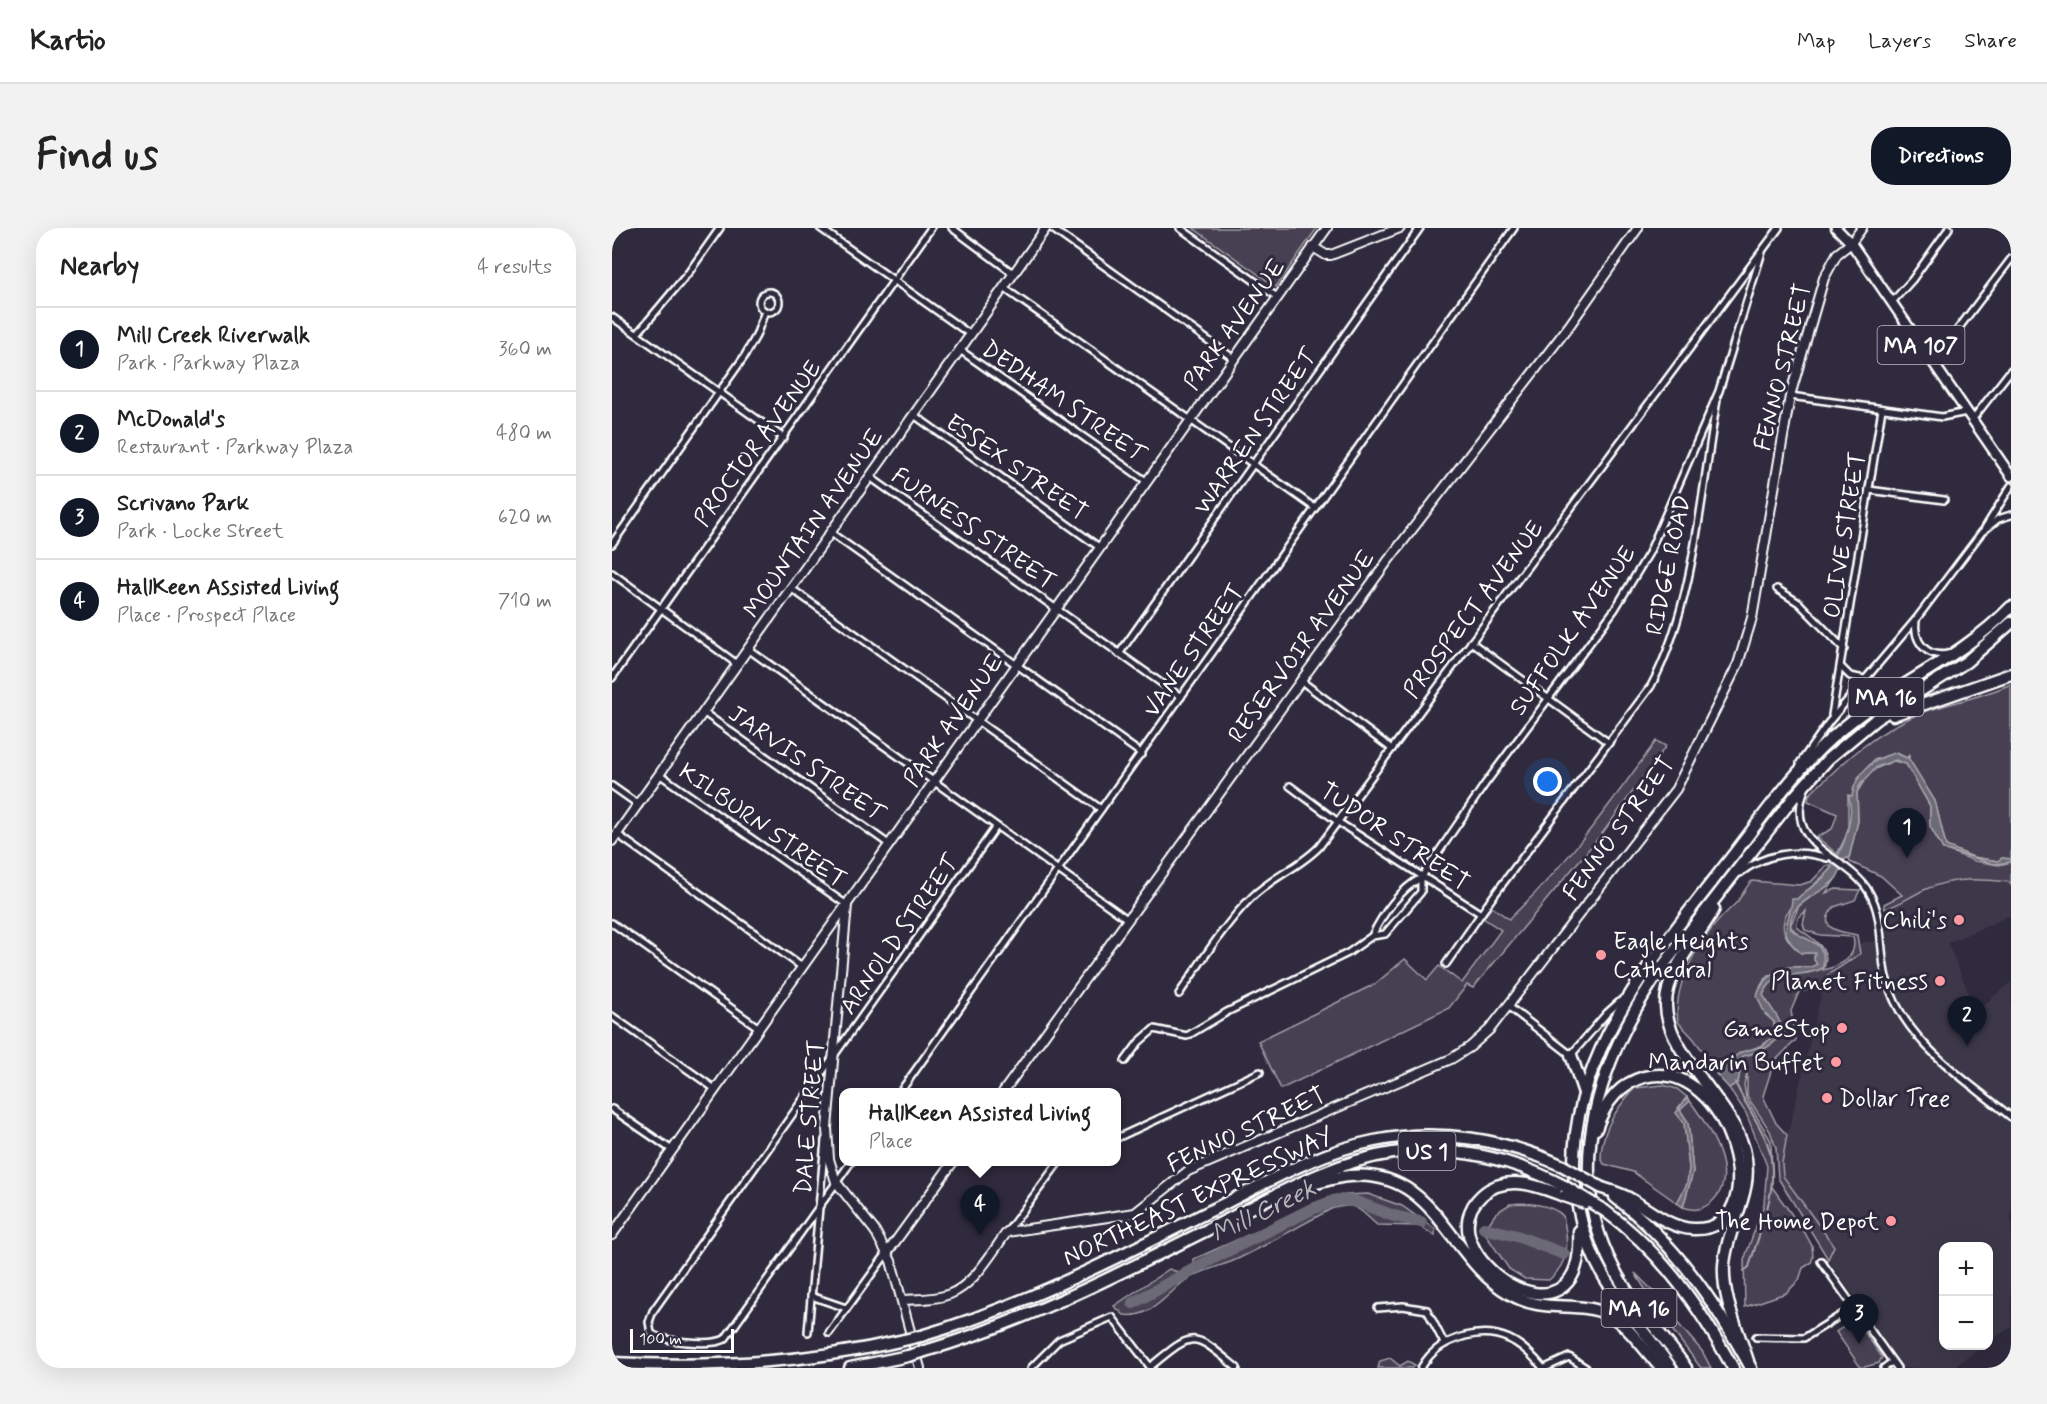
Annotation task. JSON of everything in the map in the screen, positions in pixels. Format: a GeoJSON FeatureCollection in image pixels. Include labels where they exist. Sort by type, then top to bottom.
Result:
{"type":"FeatureCollection","features":[{"type":"Feature","properties":{"kind":"highway","name":"MA 16"},"geometry":{"type":"LineString","coordinates":[[1671,1368],[1608,1285],[1591,1250],[1578,1206],[1575,1158],[1584,1100],[1605,1041],[1630,993],[1661,948],[1810,759],[1846,726],[1875,704],[1969,645],[2011,607]]}},
{"type":"Feature","properties":{"kind":"highway","name":"MA 16"},"geometry":{"type":"LineString","coordinates":[[1686,1368],[1631,1297],[1609,1260],[1593,1214],[1587,1164],[1591,1127],[1599,1096],[1629,1021],[1662,967],[1810,778],[1865,727],[1956,669],[2011,623]]}},
{"type":"Feature","properties":{"kind":"highway"},"geometry":{"type":"LineString","coordinates":[[1865,727],[1906,710],[2011,674]]}},
{"type":"Feature","properties":{"kind":"highway"},"geometry":{"type":"LineString","coordinates":[[1730,882],[1673,977],[1666,1007],[1673,1034],[1736,1128],[1746,1158],[1746,1190],[1729,1238],[1724,1274],[1728,1302],[1750,1365]]}},
{"type":"Feature","properties":{"kind":"highway"},"geometry":{"type":"LineString","coordinates":[[1571,1056],[1582,1081],[1584,1100]]}},
{"type":"Feature","properties":{"kind":"highway"},"geometry":{"type":"LineString","coordinates":[[1587,1164],[1597,1125],[1611,1099],[1630,1083],[1655,1076],[1680,1079],[1701,1094],[1724,1125],[1736,1152],[1739,1174],[1734,1200],[1723,1217],[1703,1228],[1691,1229],[1674,1225],[1629,1198],[1602,1188]]}},
{"type":"Feature","properties":{"kind":"highway","name":"NORTHEAST EXPRESSWAY"},"geometry":{"type":"LineString","coordinates":[[612,1363],[680,1367],[764,1364],[830,1355],[921,1336],[1031,1298],[1306,1164],[1360,1144],[1412,1136],[1463,1137],[1520,1149],[1563,1166],[1602,1188],[1646,1223],[1677,1255],[1711,1300],[1750,1365]]}},
{"type":"Feature","properties":{"kind":"highway","name":"NORTHEAST EXPRESSWAY"},"geometry":{"type":"LineString","coordinates":[[850,1368],[925,1351],[1001,1327],[1048,1308],[1291,1188],[1356,1161],[1393,1154],[1431,1151],[1468,1153],[1504,1161],[1605,1211],[1645,1244],[1671,1273],[1697,1308],[1733,1368]]}},
{"type":"Feature","properties":{"kind":"highway"},"geometry":{"type":"LineString","coordinates":[[1291,1188],[1356,1176],[1377,1177],[1399,1184],[1430,1206],[1469,1259],[1507,1293],[1534,1305],[1588,1309],[1605,1313],[1618,1322],[1661,1368]]}},
{"type":"Feature","properties":{"kind":"highway"},"geometry":{"type":"LineString","coordinates":[[1564,1191],[1520,1183],[1499,1185],[1486,1191],[1472,1207],[1467,1221],[1468,1238],[1475,1252],[1517,1289],[1536,1294],[1554,1291],[1569,1281],[1577,1266],[1580,1250],[1578,1206]]}},
{"type":"Feature","properties":{"kind":"main road","name":"MA 107"},"geometry":{"type":"LineString","coordinates":[[1836,228],[1851,243],[2011,476]]}},
{"type":"Feature","properties":{"kind":"street"},"geometry":{"type":"LineString","coordinates":[[637,334],[689,272],[720,228]]}},
{"type":"Feature","properties":{"kind":"street"},"geometry":{"type":"LineString","coordinates":[[820,228],[971,335]]}},
{"type":"Feature","properties":{"kind":"street","name":"PROCTOR AVENUE"},"geometry":{"type":"LineString","coordinates":[[612,678],[931,228]]}},
{"type":"Feature","properties":{"kind":"street"},"geometry":{"type":"LineString","coordinates":[[952,228],[1014,274]]}},
{"type":"Feature","properties":{"kind":"street"},"geometry":{"type":"LineString","coordinates":[[1049,228],[1233,358]]}},
{"type":"Feature","properties":{"kind":"street","name":"MOUNTAIN AVENUE"},"geometry":{"type":"LineString","coordinates":[[614,838],[1004,288],[1049,228]]}},
{"type":"Feature","properties":{"kind":"street"},"geometry":{"type":"LineString","coordinates":[[1180,228],[1277,297]]}},
{"type":"Feature","properties":{"kind":"street","name":"PARK AVENUE"},"geometry":{"type":"LineString","coordinates":[[612,1235],[1327,228]]}},
{"type":"Feature","properties":{"kind":"street"},"geometry":{"type":"LineString","coordinates":[[1313,247],[1329,256],[1400,228]]}},
{"type":"Feature","properties":{"kind":"street","name":"WARREN STREET"},"geometry":{"type":"LineString","coordinates":[[1119,654],[1420,228]]}},
{"type":"Feature","properties":{"kind":"street","name":"VANE STREET"},"geometry":{"type":"LineString","coordinates":[[903,1088],[1514,228]]}},
{"type":"Feature","properties":{"kind":"street","name":"RESERVOIR AVENUE"},"geometry":{"type":"LineString","coordinates":[[1006,1088],[1300,680],[1387,562],[1553,348],[1638,228]]}},
{"type":"Feature","properties":{"kind":"street","name":"PROSPECT AVENUE"},"geometry":{"type":"LineString","coordinates":[[1179,994],[1244,905],[1274,878],[1308,858],[1338,822],[1779,228]]}},
{"type":"Feature","properties":{"kind":"street","name":"FENNO STREET"},"geometry":{"type":"LineString","coordinates":[[1007,1232],[1130,1215],[1143,1208],[1186,1173],[1456,1057],[1479,1040],[1508,1006],[1676,789],[1734,672],[1752,618],[1790,396],[1824,278],[1837,254],[1851,243],[1862,228]]}},
{"type":"Feature","properties":{"kind":"street"},"geometry":{"type":"LineString","coordinates":[[1892,302],[1912,280],[1949,228]]}},
{"type":"Feature","properties":{"kind":"street"},"geometry":{"type":"LineString","coordinates":[[2007,228],[2011,230]]}},
{"type":"Feature","properties":{"kind":"street","name":"SUFFOLK AVENUE"},"geometry":{"type":"LineString","coordinates":[[1372,936],[1378,924],[1409,884],[1421,878],[1548,698],[1615,609],[1649,553],[1719,391],[1763,248]]}},
{"type":"Feature","properties":{"kind":"street"},"geometry":{"type":"LineString","coordinates":[[1933,362],[2011,259]]}},
{"type":"Feature","properties":{"kind":"street"},"geometry":{"type":"LineString","coordinates":[[1004,288],[1315,508]]}},
{"type":"Feature","properties":{"kind":"street"},"geometry":{"type":"LineString","coordinates":[[612,544],[719,393],[756,336],[765,311]]}},
{"type":"Feature","properties":{"kind":"street"},"geometry":{"type":"LineString","coordinates":[[612,317],[784,438]]}},
{"type":"Feature","properties":{"kind":"street","name":"DEDHAM STREET"},"geometry":{"type":"LineString","coordinates":[[960,350],[1146,481]]}},
{"type":"Feature","properties":{"kind":"street"},"geometry":{"type":"LineString","coordinates":[[1790,396],[1945,417],[1970,416],[2011,370]]}},
{"type":"Feature","properties":{"kind":"street","name":"RIDGE ROAD"},"geometry":{"type":"LineString","coordinates":[[1446,964],[1651,686],[1675,634],[1689,575],[1719,391]]}},
{"type":"Feature","properties":{"kind":"street","name":"OLIVE STREET"},"geometry":{"type":"LineString","coordinates":[[1829,722],[1837,694],[1882,409]]}},
{"type":"Feature","properties":{"kind":"street","name":"ESSEX STREET"},"geometry":{"type":"LineString","coordinates":[[914,415],[1099,547]]}},
{"type":"Feature","properties":{"kind":"street","name":"FURNESS STREET"},"geometry":{"type":"LineString","coordinates":[[870,477],[1181,697]]}},
{"type":"Feature","properties":{"kind":"street"},"geometry":{"type":"LineString","coordinates":[[1774,802],[1829,722],[1917,618],[1982,532],[2011,486]]}},
{"type":"Feature","properties":{"kind":"street"},"geometry":{"type":"LineString","coordinates":[[1869,490],[1944,500]]}},
{"type":"Feature","properties":{"kind":"street"},"geometry":{"type":"LineString","coordinates":[[1982,532],[1998,519],[2011,515]]}},
{"type":"Feature","properties":{"kind":"street"},"geometry":{"type":"LineString","coordinates":[[831,533],[1142,754]]}},
{"type":"Feature","properties":{"kind":"street"},"geometry":{"type":"LineString","coordinates":[[612,573],[737,664]]}},
{"type":"Feature","properties":{"kind":"street"},"geometry":{"type":"LineString","coordinates":[[792,589],[1101,809]]}},
{"type":"Feature","properties":{"kind":"street"},"geometry":{"type":"LineString","coordinates":[[1778,589],[1799,603],[1844,649]]}},
{"type":"Feature","properties":{"kind":"street"},"geometry":{"type":"LineString","coordinates":[[1917,618],[1917,638],[1921,646],[1931,653],[1948,654],[1969,645]]}},
{"type":"Feature","properties":{"kind":"street"},"geometry":{"type":"LineString","coordinates":[[1471,642],[1609,743]]}},
{"type":"Feature","properties":{"kind":"street"},"geometry":{"type":"LineString","coordinates":[[748,650],[1126,919]]}},
{"type":"Feature","properties":{"kind":"street"},"geometry":{"type":"LineString","coordinates":[[1841,667],[1849,675],[1864,679]]}},
{"type":"Feature","properties":{"kind":"street"},"geometry":{"type":"LineString","coordinates":[[1300,680],[1392,749]]}},
{"type":"Feature","properties":{"kind":"street","name":"JARVIS STREET"},"geometry":{"type":"LineString","coordinates":[[703,712],[890,844]]}},
{"type":"Feature","properties":{"kind":"street","name":"KILBURN STREET"},"geometry":{"type":"LineString","coordinates":[[659,774],[847,905]]}},
{"type":"Feature","properties":{"kind":"street"},"geometry":{"type":"LineString","coordinates":[[1810,778],[1801,801],[1802,822],[1812,841],[1864,883],[1875,903],[1886,978],[1892,997],[1905,1021],[1933,1053],[2011,1117]]}},
{"type":"Feature","properties":{"kind":"street"},"geometry":{"type":"LineString","coordinates":[[612,786],[639,805]]}},
{"type":"Feature","properties":{"kind":"street","name":"TUDOR STREET"},"geometry":{"type":"LineString","coordinates":[[1290,786],[1338,822],[1481,915]]}},
{"type":"Feature","properties":{"kind":"street","name":"ARNOLD STREET"},"geometry":{"type":"LineString","coordinates":[[820,1205],[725,1340],[715,1342],[662,1338],[651,1333],[649,1328],[653,1311],[996,827]]}},
{"type":"Feature","properties":{"kind":"street"},"geometry":{"type":"LineString","coordinates":[[614,838],[802,967]]}},
{"type":"Feature","properties":{"kind":"street"},"geometry":{"type":"LineString","coordinates":[[1730,882],[1756,862],[1772,855],[1808,854],[1832,859]]}},
{"type":"Feature","properties":{"kind":"street","name":"SUFFOLK AVENUE"},"geometry":{"type":"LineString","coordinates":[[1125,1061],[1139,1042],[1154,1029],[1187,1036],[1227,1012],[1348,953],[1372,936],[1385,934],[1404,915],[1421,892],[1421,878]]}},
{"type":"Feature","properties":{"kind":"street","name":"DALE STREET"},"geometry":{"type":"LineString","coordinates":[[808,1332],[847,905]]}},
{"type":"Feature","properties":{"kind":"street"},"geometry":{"type":"LineString","coordinates":[[612,923],[759,1028]]}},
{"type":"Feature","properties":{"kind":"street"},"geometry":{"type":"LineString","coordinates":[[1508,1006],[1571,1056],[1611,1008],[1630,993]]}},
{"type":"Feature","properties":{"kind":"street"},"geometry":{"type":"LineString","coordinates":[[612,1016],[715,1089]]}},
{"type":"Feature","properties":{"kind":"street"},"geometry":{"type":"LineString","coordinates":[[1121,1136],[1260,1072]]}},
{"type":"Feature","properties":{"kind":"street"},"geometry":{"type":"LineString","coordinates":[[612,1109],[672,1150]]}},
{"type":"Feature","properties":{"kind":"street"},"geometry":{"type":"LineString","coordinates":[[827,1128],[829,1158],[836,1182],[875,1231],[887,1253],[903,1300],[920,1368]]}},
{"type":"Feature","properties":{"kind":"street"},"geometry":{"type":"LineString","coordinates":[[820,1205],[847,1166]]}},
{"type":"Feature","properties":{"kind":"street"},"geometry":{"type":"LineString","coordinates":[[829,1333],[948,1166]]}},
{"type":"Feature","properties":{"kind":"street"},"geometry":{"type":"LineString","coordinates":[[903,1300],[941,1297],[960,1289],[1007,1232],[1055,1166]]}},
{"type":"Feature","properties":{"kind":"street"},"geometry":{"type":"LineString","coordinates":[[1821,1261],[1897,1368]]}},
{"type":"Feature","properties":{"kind":"street"},"geometry":{"type":"LineString","coordinates":[[811,1296],[846,1308]]}},
{"type":"Feature","properties":{"kind":"street"},"geometry":{"type":"LineString","coordinates":[[1378,1308],[1392,1306],[1427,1310],[1444,1343]]}},
{"type":"Feature","properties":{"kind":"street"},"geometry":{"type":"LineString","coordinates":[[1756,1337],[1804,1338],[1854,1307]]}},
{"type":"Feature","properties":{"kind":"street"},"geometry":{"type":"LineString","coordinates":[[1030,1368],[1059,1341],[1112,1317],[1150,1368],[1181,1342],[1191,1338],[1202,1340],[1237,1368]]}},
{"type":"Feature","properties":{"kind":"street"},"geometry":{"type":"LineString","coordinates":[[1421,1368],[1434,1350],[1444,1343],[1479,1333],[1497,1334],[1525,1348],[1544,1368],[1569,1357],[1586,1368]]}},
{"type":"Feature","properties":{"kind":"street"},"geometry":{"type":"LineString","coordinates":[[1884,1368],[1892,1362]]}},
{"type":"Feature","properties":{"kind":"shaded area"},"geometry":{"type":"Polygon","coordinates":[[[1193,228],[1317,228],[1276,287],[1193,228]]]}},
{"type":"Feature","properties":{"kind":"shaded area"},"geometry":{"type":"Polygon","coordinates":[[[2011,684],[2011,859],[2002,858],[1998,861],[1973,857],[1946,846],[1935,801],[1907,758],[1897,753],[1874,760],[1859,777],[1852,796],[1848,796],[1848,832],[1837,854],[1817,837],[1832,829],[1837,814],[1808,801],[1809,795],[1862,748],[1907,719],[2011,684]]]}},
{"type":"Feature","properties":{"kind":"shaded area"},"geometry":{"type":"Polygon","coordinates":[[[1656,741],[1666,746],[1604,831],[1473,988],[1467,985],[1449,1008],[1281,1089],[1258,1041],[1375,984],[1405,959],[1427,980],[1439,966],[1462,983],[1501,930],[1483,918],[1492,907],[1509,919],[1530,899],[1587,833],[1656,741]]]}},
{"type":"Feature","properties":{"kind":"shaded area"},"geometry":{"type":"Polygon","coordinates":[[[1895,753],[1907,758],[1909,755],[1909,759],[1935,801],[1946,846],[1973,857],[1998,861],[2002,858],[2011,859],[2011,862],[1994,864],[1943,849],[1930,826],[1930,806],[1906,764],[1896,760],[1877,767],[1860,785],[1857,792],[1858,821],[1849,858],[1845,859],[1837,877],[1800,905],[1794,911],[1791,919],[1791,929],[1819,947],[1824,959],[1823,968],[1782,977],[1774,980],[1768,986],[1763,995],[1784,1032],[1766,1048],[1743,1056],[1738,1082],[1729,1088],[1716,1074],[1717,1070],[1741,1052],[1763,1046],[1776,1032],[1774,1022],[1765,1014],[1757,996],[1762,986],[1769,977],[1784,969],[1810,967],[1817,964],[1814,960],[1815,953],[1801,953],[1788,939],[1786,926],[1792,899],[1797,899],[1820,881],[1835,862],[1848,827],[1850,805],[1848,795],[1852,796],[1861,774],[1873,763],[1895,753]]]}},
{"type":"Feature","properties":{"kind":"shaded area"},"geometry":{"type":"Polygon","coordinates":[[[1893,761],[1906,764],[1930,806],[1930,826],[1943,849],[1975,861],[1999,865],[2011,862],[2011,885],[2009,882],[1977,880],[1945,883],[1924,890],[1885,909],[1884,904],[1902,895],[1881,876],[1850,862],[1849,858],[1858,821],[1857,792],[1871,771],[1893,761]]]}},
{"type":"Feature","properties":{"kind":"shaded area"},"geometry":{"type":"Polygon","coordinates":[[[1830,865],[1831,868],[1791,906],[1785,917],[1783,928],[1788,940],[1801,953],[1815,953],[1814,958],[1817,964],[1809,967],[1782,969],[1765,980],[1760,987],[1759,995],[1766,1013],[1774,1022],[1774,1037],[1724,1063],[1717,1070],[1678,1022],[1677,1006],[1680,989],[1693,957],[1702,942],[1752,881],[1800,885],[1812,881],[1826,866],[1830,865]]]}},
{"type":"Feature","properties":{"kind":"shaded area"},"geometry":{"type":"Polygon","coordinates":[[[1836,878],[1826,893],[1836,889],[1860,890],[1855,900],[1834,907],[1827,921],[1834,929],[1857,935],[1860,954],[1828,975],[1821,991],[1816,988],[1799,992],[1791,1011],[1796,1040],[1774,1062],[1763,1096],[1776,1123],[1787,1135],[1782,1163],[1783,1176],[1834,1246],[1828,1259],[1778,1178],[1776,1148],[1770,1131],[1747,1096],[1747,1073],[1744,1084],[1746,1098],[1771,1141],[1772,1187],[1805,1233],[1812,1246],[1813,1257],[1811,1263],[1803,1268],[1799,1280],[1786,1293],[1745,1307],[1744,1260],[1764,1204],[1767,1166],[1746,1113],[1729,1088],[1738,1082],[1743,1055],[1755,1051],[1781,1033],[1763,995],[1769,984],[1795,972],[1808,973],[1824,960],[1790,926],[1799,906],[1836,878]],[[1806,911],[1798,918],[1797,927],[1824,950],[1826,963],[1823,970],[1847,960],[1853,950],[1853,937],[1820,935],[1805,930],[1803,924],[1806,911]]]}},
{"type":"Feature","properties":{"kind":"shaded area"},"geometry":{"type":"Polygon","coordinates":[[[1972,879],[2010,882],[2011,885],[2011,915],[1948,943],[1972,1001],[1979,1009],[2011,982],[2011,1327],[1993,1339],[1993,1242],[1939,1242],[1939,1350],[1978,1350],[1952,1368],[1904,1368],[1828,1259],[1834,1246],[1784,1179],[1782,1159],[1825,978],[1860,954],[1859,943],[1888,940],[1885,909],[1943,883],[1972,879]]]}},
{"type":"Feature","properties":{"kind":"shaded area"},"geometry":{"type":"Polygon","coordinates":[[[1663,1085],[1677,1089],[1687,1097],[1678,1108],[1684,1123],[1689,1168],[1687,1184],[1677,1203],[1633,1172],[1604,1164],[1601,1158],[1607,1129],[1616,1111],[1628,1095],[1635,1088],[1663,1085]]]}},
{"type":"Feature","properties":{"kind":"shaded area"},"geometry":{"type":"Polygon","coordinates":[[[1687,1097],[1690,1101],[1680,1110],[1688,1122],[1693,1172],[1683,1207],[1677,1203],[1687,1184],[1689,1168],[1684,1123],[1676,1113],[1687,1097]]]}},
{"type":"Feature","properties":{"kind":"shaded area"},"geometry":{"type":"Polygon","coordinates":[[[1690,1101],[1713,1137],[1723,1166],[1723,1180],[1719,1193],[1709,1204],[1697,1209],[1683,1207],[1693,1172],[1688,1122],[1680,1110],[1690,1101]]]}},
{"type":"Feature","properties":{"kind":"shaded area"},"geometry":{"type":"Polygon","coordinates":[[[1368,1194],[1402,1206],[1435,1229],[1435,1236],[1419,1226],[1377,1225],[1357,1208],[1340,1207],[1331,1209],[1233,1261],[1186,1280],[1158,1304],[1143,1313],[1124,1315],[1114,1306],[1169,1269],[1188,1275],[1194,1267],[1193,1259],[1325,1200],[1345,1195],[1368,1194]]]}},
{"type":"Feature","properties":{"kind":"shaded area"},"geometry":{"type":"Polygon","coordinates":[[[1510,1204],[1545,1206],[1563,1216],[1566,1251],[1561,1266],[1549,1280],[1525,1279],[1509,1269],[1486,1235],[1485,1229],[1496,1213],[1510,1204]]]}},
{"type":"Feature","properties":{"kind":"shaded area"},"geometry":{"type":"Polygon","coordinates":[[[1635,1273],[1668,1306],[1675,1320],[1702,1351],[1711,1368],[1701,1368],[1664,1319],[1635,1273]]]}},
{"type":"Feature","properties":{"kind":"shaded area"},"geometry":{"type":"Polygon","coordinates":[[[1855,1319],[1882,1357],[1879,1363],[1861,1368],[1836,1332],[1855,1319]]]}},
{"type":"Feature","properties":{"kind":"shaded area"},"geometry":{"type":"Polygon","coordinates":[[[1390,1358],[1400,1366],[1408,1361],[1415,1365],[1413,1368],[1378,1368],[1380,1361],[1390,1358]]]}},
{"type":"Feature","properties":{"kind":"waterway"},"geometry":{"type":"LineString","coordinates":[[1735,1082],[1766,1140],[1771,1156],[1772,1172],[1764,1220],[1749,1267],[1744,1271]]}},
{"type":"Feature","properties":{"kind":"waterway","name":"Mill Creek"},"geometry":{"type":"LineString","coordinates":[[1133,1303],[1221,1254],[1312,1209],[1336,1200],[1354,1201],[1394,1216],[1421,1222]]}},
{"type":"Feature","properties":{"kind":"waterway","name":"Mill Creek"},"geometry":{"type":"LineString","coordinates":[[1484,1228],[1517,1236],[1564,1254]]}},
{"type":"Feature","properties":{"kind":"place","name":"Mill Creek Riverwalk"},"geometry":{"type":"Point","coordinates":[1907,858]}},
{"type":"Feature","properties":{"kind":"place","name":"Chili's"},"geometry":{"type":"Point","coordinates":[1959,920]}},
{"type":"Feature","properties":{"kind":"place","name":"Eagle Heights Cathedral"},"geometry":{"type":"Point","coordinates":[1601,955]}},
{"type":"Feature","properties":{"kind":"place","name":"Planet Fitness"},"geometry":{"type":"Point","coordinates":[1940,981]}},
{"type":"Feature","properties":{"kind":"place","name":"GameStop"},"geometry":{"type":"Point","coordinates":[1842,1028]}},
{"type":"Feature","properties":{"kind":"place","name":"McDonald's"},"geometry":{"type":"Point","coordinates":[1967,1046]}},
{"type":"Feature","properties":{"kind":"place","name":"Mandarin Buffet"},"geometry":{"type":"Point","coordinates":[1836,1062]}},
{"type":"Feature","properties":{"kind":"place","name":"Dollar Tree"},"geometry":{"type":"Point","coordinates":[1827,1098]}},
{"type":"Feature","properties":{"kind":"place","name":"The Home Depot"},"geometry":{"type":"Point","coordinates":[1891,1221]}},
{"type":"Feature","properties":{"kind":"place","name":"HallKeen Assisted Living"},"geometry":{"type":"Point","coordinates":[980,1235]}},
{"type":"Feature","properties":{"kind":"place","name":"Scrivano Park"},"geometry":{"type":"Point","coordinates":[1859,1344]}}]}
